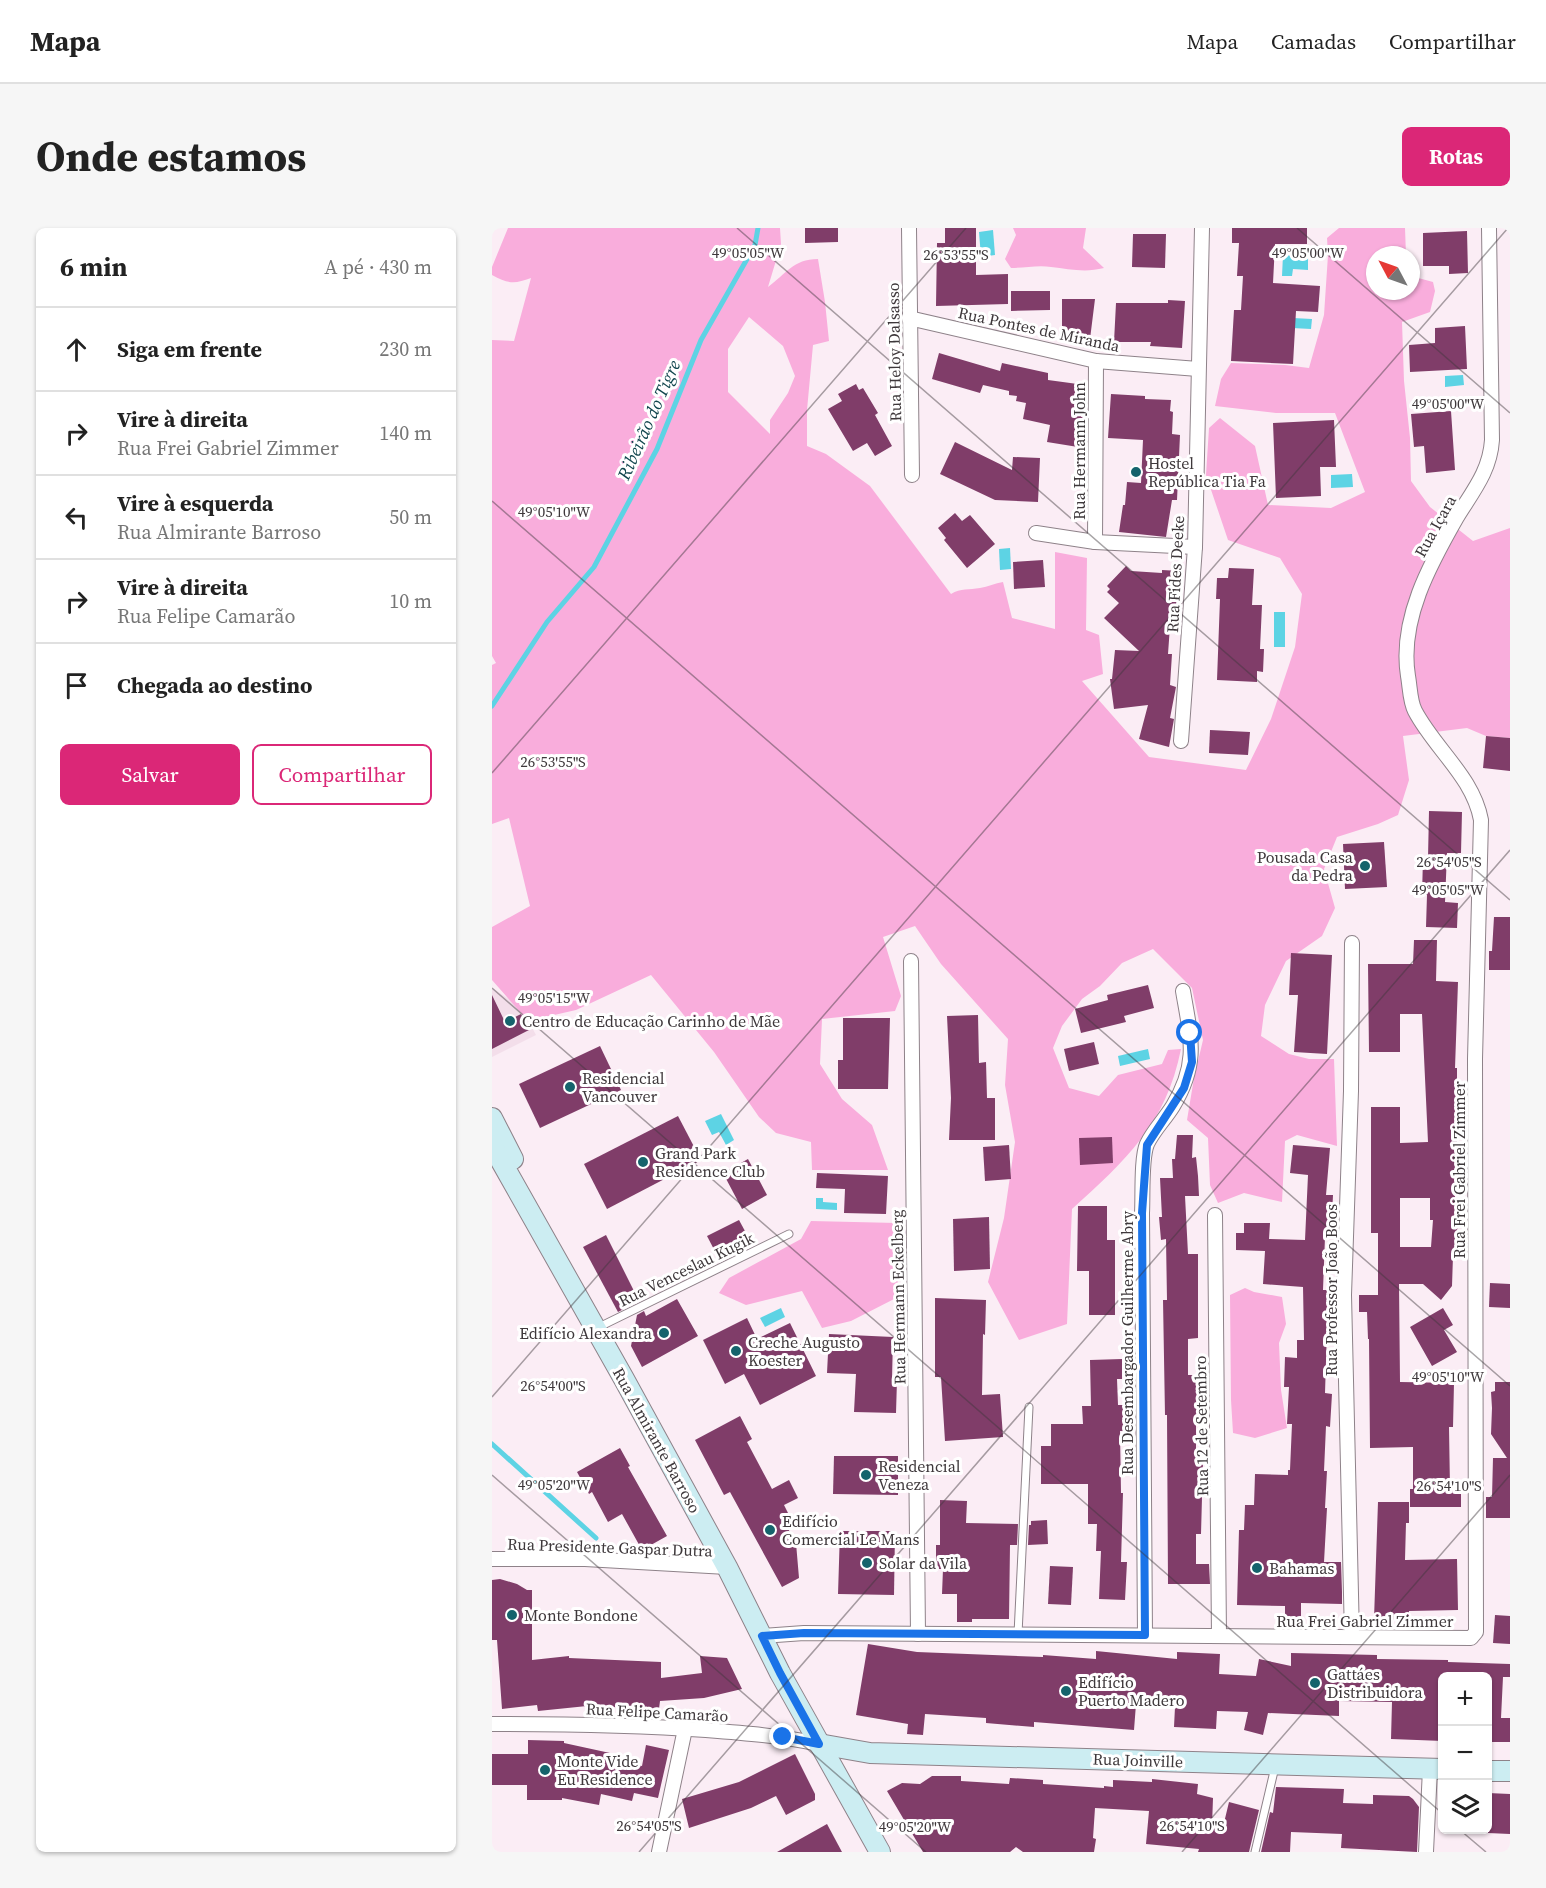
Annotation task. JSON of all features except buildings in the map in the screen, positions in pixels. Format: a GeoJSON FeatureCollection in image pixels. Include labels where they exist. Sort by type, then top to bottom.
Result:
{"type":"FeatureCollection","features":[{"type":"Feature","properties":{"kind":"main road","name":"Rua Almirante Barroso"},"geometry":{"type":"LineString","coordinates":[[492,1118],[514,1162],[550,1247]]}},
{"type":"Feature","properties":{"kind":"main road","name":"Rua Almirante Barroso"},"geometry":{"type":"LineString","coordinates":[[492,1145],[727,1567],[762,1636],[789,1668],[880,1852]]}},
{"type":"Feature","properties":{"kind":"main road","name":"Rua Almirante Barroso"},"geometry":{"type":"LineString","coordinates":[[827,1745],[894,1852]]}},
{"type":"Feature","properties":{"kind":"main road","name":"Rua Joinville"},"geometry":{"type":"LineString","coordinates":[[827,1745],[870,1753],[1436,1769]]}},
{"type":"Feature","properties":{"kind":"main road"},"geometry":{"type":"LineString","coordinates":[[1492,1771],[1510,1771]]}},
{"type":"Feature","properties":{"kind":"street","name":"Rua Heloy Dalsasso"},"geometry":{"type":"LineString","coordinates":[[909,228],[912,475]]}},
{"type":"Feature","properties":{"kind":"street","name":"Rua Fides Deeke"},"geometry":{"type":"LineString","coordinates":[[1181,741],[1195,547],[1202,228]]}},
{"type":"Feature","properties":{"kind":"street","name":"Rua Içara"},"geometry":{"type":"LineString","coordinates":[[1481,819],[1478,803],[1467,783],[1434,741],[1414,709],[1405,646],[1413,609],[1430,570],[1456,519],[1486,470],[1491,456],[1489,228]]}},
{"type":"Feature","properties":{"kind":"street","name":"Rua Pontes de Miranda"},"geometry":{"type":"LineString","coordinates":[[909,318],[1096,361],[1198,369]]}},
{"type":"Feature","properties":{"kind":"street","name":"Rua Hermann John"},"geometry":{"type":"LineString","coordinates":[[1095,542],[1096,361]]}},
{"type":"Feature","properties":{"kind":"street"},"geometry":{"type":"LineString","coordinates":[[1036,533],[1095,542],[1195,547]]}},
{"type":"Feature","properties":{"kind":"street","name":"Rua Frei Gabriel Zimmer"},"geometry":{"type":"LineString","coordinates":[[762,1636],[789,1633],[1471,1638],[1476,1632],[1475,1059],[1481,819]]}},
{"type":"Feature","properties":{"kind":"street","name":"Rua Professor João Boos"},"geometry":{"type":"LineString","coordinates":[[1352,943],[1351,1091],[1344,1295],[1352,1637]]}},
{"type":"Feature","properties":{"kind":"street","name":"Rua Hermann Eckelberg"},"geometry":{"type":"LineString","coordinates":[[911,961],[918,1634]]}},
{"type":"Feature","properties":{"kind":"street","name":"Rua Desembargador Guilherme Abry"},"geometry":{"type":"LineString","coordinates":[[1145,1635],[1142,1213],[1144,1157],[1147,1145],[1184,1088],[1192,1062],[1183,992]]}},
{"type":"Feature","properties":{"kind":"street","name":"Rua 12 de Setembro"},"geometry":{"type":"LineString","coordinates":[[1215,1215],[1219,1636]]}},
{"type":"Feature","properties":{"kind":"street","name":"Rua Presidente Gaspar Dutra"},"geometry":{"type":"LineString","coordinates":[[492,1559],[585,1559],[727,1567]]}},
{"type":"Feature","properties":{"kind":"street","name":"Rua Felipe Camarão"},"geometry":{"type":"LineString","coordinates":[[492,1724],[585,1724],[685,1729],[783,1737],[827,1745]]}},
{"type":"Feature","properties":{"kind":"street"},"geometry":{"type":"LineString","coordinates":[[659,1852],[685,1729]]}},
{"type":"Feature","properties":{"kind":"street"},"geometry":{"type":"LineString","coordinates":[[1426,1852],[1436,1769]]}},
{"type":"Feature","properties":{"kind":"lane","name":"Rua Venceslau Kugik"},"geometry":{"type":"LineString","coordinates":[[596,1329],[789,1234]]}},
{"type":"Feature","properties":{"kind":"lane"},"geometry":{"type":"LineString","coordinates":[[1018,1635],[1029,1407]]}},
{"type":"Feature","properties":{"kind":"lane"},"geometry":{"type":"LineString","coordinates":[[1255,1852],[1276,1764]]}},
{"type":"Feature","properties":{"kind":"shaded area"},"geometry":{"type":"Polygon","coordinates":[[[508,228],[780,228],[781,244],[768,287],[796,264],[818,259],[825,302],[829,341],[813,345],[807,410],[807,446],[826,454],[870,486],[951,594],[1003,582],[1012,618],[1055,629],[1055,552],[1087,558],[1086,630],[1099,635],[1103,674],[1082,681],[1149,757],[1246,770],[1271,719],[1295,647],[1302,594],[1280,558],[1228,540],[1206,475],[1209,428],[1220,418],[1255,446],[1268,505],[1331,508],[1365,492],[1335,413],[1276,413],[1215,406],[1221,379],[1231,363],[1309,368],[1324,315],[1327,238],[1339,228],[1405,228],[1406,246],[1366,246],[1366,300],[1420,300],[1420,278],[1433,282],[1435,291],[1430,312],[1402,322],[1411,481],[1430,507],[1473,541],[1510,528],[1510,738],[1486,736],[1467,728],[1403,736],[1409,780],[1398,815],[1337,837],[1324,869],[1335,908],[1322,936],[1286,961],[1265,1005],[1261,1036],[1289,1054],[1309,1059],[1334,1059],[1337,1146],[1297,1135],[1285,1141],[1282,1202],[1244,1193],[1218,1203],[1210,1185],[1208,1138],[1187,1120],[1203,1040],[1192,988],[1153,949],[1122,963],[1100,986],[1082,999],[1062,1026],[1053,1048],[1069,1088],[1099,1096],[1118,1075],[1162,1064],[1168,1050],[1181,1049],[1165,1099],[1154,1120],[1126,1157],[1072,1209],[1067,1324],[1019,1340],[988,1282],[1004,1218],[1015,1142],[1005,1085],[1008,1039],[941,964],[915,926],[883,937],[901,996],[895,1011],[822,1019],[820,1064],[842,1099],[872,1125],[888,1170],[812,1170],[811,1142],[776,1133],[759,1117],[714,1052],[651,975],[576,1010],[528,1021],[492,980],[492,927],[530,906],[509,818],[492,824],[492,665],[496,663],[492,656],[492,340],[514,341],[531,278],[516,282],[492,275],[492,267],[508,228]],[[749,317],[728,349],[728,392],[770,434],[770,420],[788,393],[795,376],[783,346],[749,317]]]}},
{"type":"Feature","properties":{"kind":"shaded area"},"geometry":{"type":"Polygon","coordinates":[[[1013,228],[1086,228],[1083,248],[1104,268],[1071,270],[1036,266],[1011,268],[1005,259],[1016,235],[1013,228]]]}},
{"type":"Feature","properties":{"kind":"shaded area","name":"Centro de Educação Carinho de Mãe"},"geometry":{"type":"Polygon","coordinates":[[[492,988],[521,1007],[536,1035],[492,1057],[492,988]]]}},
{"type":"Feature","properties":{"kind":"shaded area"},"geometry":{"type":"Polygon","coordinates":[[[811,1221],[897,1223],[898,1297],[851,1321],[822,1328],[802,1291],[746,1305],[719,1293],[729,1278],[801,1239],[811,1221]]]}},
{"type":"Feature","properties":{"kind":"shaded area"},"geometry":{"type":"Polygon","coordinates":[[[1245,1288],[1282,1297],[1286,1324],[1279,1343],[1281,1390],[1287,1428],[1255,1438],[1233,1433],[1230,1295],[1245,1288]]]}},
{"type":"Feature","properties":{"kind":"water"},"geometry":{"type":"Polygon","coordinates":[[[993,230],[995,255],[981,257],[979,232],[993,230]]]}},
{"type":"Feature","properties":{"kind":"water"},"geometry":{"type":"Polygon","coordinates":[[[1283,255],[1308,257],[1308,270],[1293,269],[1292,276],[1282,276],[1283,255]]]}},
{"type":"Feature","properties":{"kind":"water"},"geometry":{"type":"Polygon","coordinates":[[[1293,318],[1312,319],[1311,329],[1292,328],[1293,318]]]}},
{"type":"Feature","properties":{"kind":"water"},"geometry":{"type":"Polygon","coordinates":[[[1463,375],[1464,385],[1445,387],[1445,376],[1463,375]]]}},
{"type":"Feature","properties":{"kind":"water"},"geometry":{"type":"Polygon","coordinates":[[[1352,474],[1353,487],[1331,488],[1331,475],[1352,474]]]}},
{"type":"Feature","properties":{"kind":"water"},"geometry":{"type":"Polygon","coordinates":[[[1010,548],[1011,569],[1000,570],[999,549],[1010,548]]]}},
{"type":"Feature","properties":{"kind":"water"},"geometry":{"type":"Polygon","coordinates":[[[1274,612],[1285,612],[1285,647],[1274,647],[1274,612]]]}},
{"type":"Feature","properties":{"kind":"water"},"geometry":{"type":"Polygon","coordinates":[[[1148,1049],[1150,1059],[1120,1066],[1118,1056],[1148,1049]]]}},
{"type":"Feature","properties":{"kind":"water"},"geometry":{"type":"Polygon","coordinates":[[[721,1114],[734,1140],[726,1145],[719,1132],[712,1135],[705,1121],[721,1114]]]}},
{"type":"Feature","properties":{"kind":"water"},"geometry":{"type":"Polygon","coordinates":[[[816,1198],[823,1198],[823,1202],[837,1203],[837,1210],[816,1209],[816,1198]]]}},
{"type":"Feature","properties":{"kind":"water"},"geometry":{"type":"Polygon","coordinates":[[[781,1308],[785,1317],[765,1327],[760,1318],[781,1308]]]}},
{"type":"Feature","properties":{"kind":"waterway","name":"Ribeirão do Tigre"},"geometry":{"type":"LineString","coordinates":[[492,706],[547,622],[594,567],[657,449],[701,340],[755,245],[758,228]]}},
{"type":"Feature","properties":{"kind":"waterway","name":"Ribeirão do Tigre"},"geometry":{"type":"LineString","coordinates":[[492,1444],[596,1538]]}},
{"type":"Feature","properties":{"kind":"place","name":"Hostel República Tia Fa"},"geometry":{"type":"Point","coordinates":[1136,472]}},
{"type":"Feature","properties":{"kind":"place","name":"Pousada Casa da Pedra"},"geometry":{"type":"Point","coordinates":[1365,866]}},
{"type":"Feature","properties":{"kind":"place","name":"Centro de Educação Carinho de Mãe"},"geometry":{"type":"Point","coordinates":[510,1021]}},
{"type":"Feature","properties":{"kind":"place","name":"Residencial Vancouver"},"geometry":{"type":"Point","coordinates":[570,1087]}},
{"type":"Feature","properties":{"kind":"place","name":"Grand Park Residence Club"},"geometry":{"type":"Point","coordinates":[643,1162]}},
{"type":"Feature","properties":{"kind":"place","name":"Edifício Alexandra"},"geometry":{"type":"Point","coordinates":[664,1333]}},
{"type":"Feature","properties":{"kind":"place","name":"Creche Augusto Koester"},"geometry":{"type":"Point","coordinates":[736,1351]}},
{"type":"Feature","properties":{"kind":"place","name":"Residencial Veneza"},"geometry":{"type":"Point","coordinates":[866,1475]}},
{"type":"Feature","properties":{"kind":"place","name":"Edifício Comercial Le Mans"},"geometry":{"type":"Point","coordinates":[770,1530]}},
{"type":"Feature","properties":{"kind":"place","name":"Solar da Vila"},"geometry":{"type":"Point","coordinates":[867,1563]}},
{"type":"Feature","properties":{"kind":"place","name":"Bahamas"},"geometry":{"type":"Point","coordinates":[1257,1568]}},
{"type":"Feature","properties":{"kind":"place","name":"Monte Bondone"},"geometry":{"type":"Point","coordinates":[512,1615]}},
{"type":"Feature","properties":{"kind":"place","name":"Gattáes Distribuidora"},"geometry":{"type":"Point","coordinates":[1315,1683]}},
{"type":"Feature","properties":{"kind":"place","name":"Edifício Puerto Madero"},"geometry":{"type":"Point","coordinates":[1066,1691]}},
{"type":"Feature","properties":{"kind":"place","name":"Monte Vide Eu Residence"},"geometry":{"type":"Point","coordinates":[545,1770]}},
{"type":"Feature","properties":{"kind":"route"},"geometry":{"type":"LineString","coordinates":[[783,1737],[819,1744],[762,1636],[789,1633],[1145,1635],[1142,1213],[1144,1157],[1147,1145],[1184,1088],[1192,1062],[1190,1033]]}}]}
